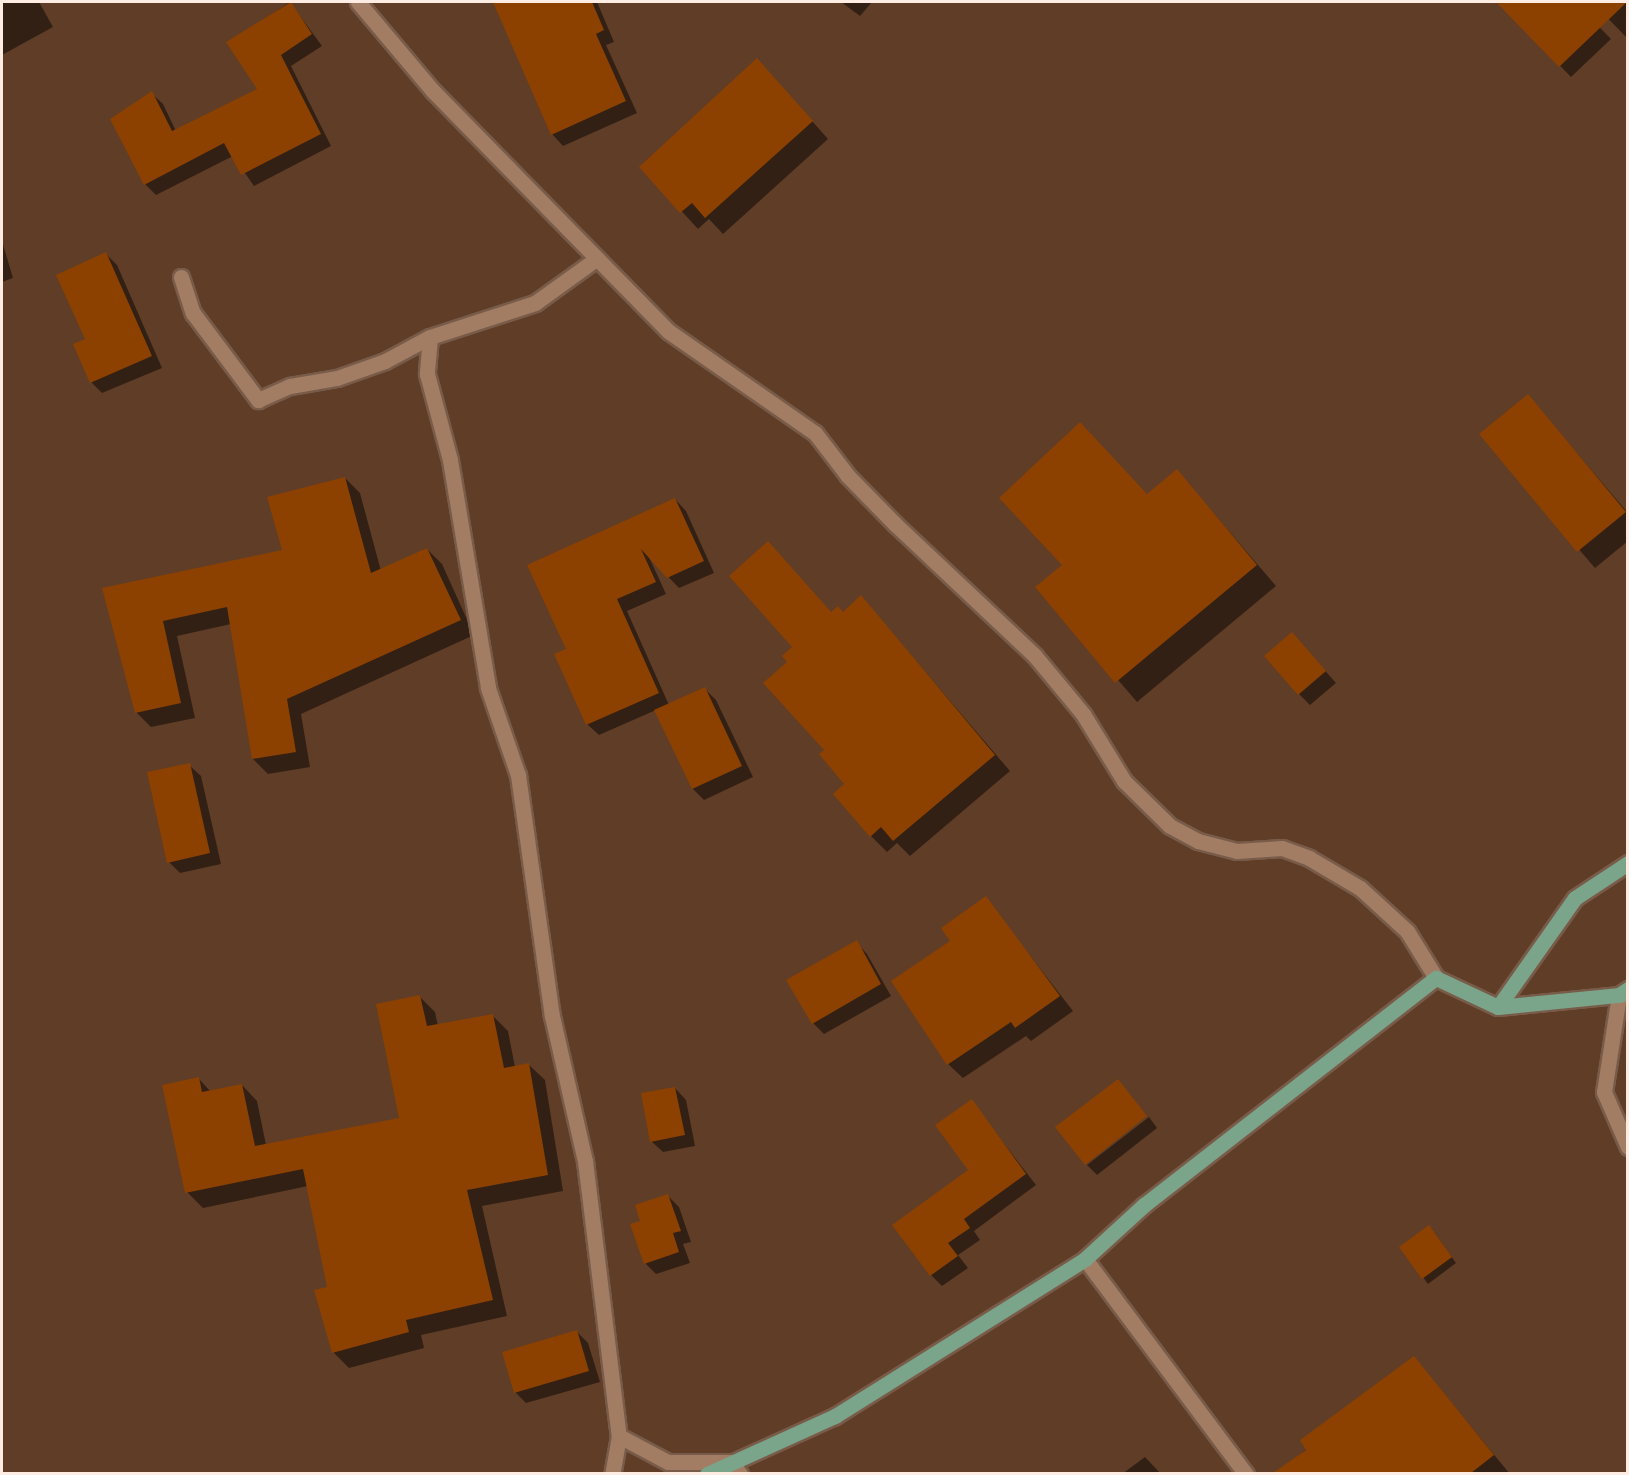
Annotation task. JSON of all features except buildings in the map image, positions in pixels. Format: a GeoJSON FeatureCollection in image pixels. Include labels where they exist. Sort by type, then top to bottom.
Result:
{"type":"FeatureCollection","features":[{"type":"Feature","properties":{"kind":"main road"},"geometry":{"type":"LineString","coordinates":[[1498,1007],[1575,898],[1628,863]]}},
{"type":"Feature","properties":{"kind":"main road"},"geometry":{"type":"LineString","coordinates":[[708,1473],[736,1468],[835,1416],[1085,1259],[1144,1205],[1436,978],[1498,1007],[1623,992]]}},
{"type":"Feature","properties":{"kind":"street"},"geometry":{"type":"LineString","coordinates":[[358,2],[433,91],[668,331],[815,433],[848,476],[1035,656],[1083,714],[1124,781],[1170,826],[1198,841],[1237,851],[1282,848],[1309,858],[1360,888],[1407,932],[1436,978]]}},
{"type":"Feature","properties":{"kind":"street"},"geometry":{"type":"LineString","coordinates":[[182,277],[193,313],[258,400],[290,386],[337,378],[385,362],[430,337],[535,303],[596,259]]}},
{"type":"Feature","properties":{"kind":"street"},"geometry":{"type":"LineString","coordinates":[[430,337],[427,374],[450,460],[488,688],[518,775],[552,1016],[585,1161],[619,1436],[612,1473]]}},
{"type":"Feature","properties":{"kind":"street"},"geometry":{"type":"LineString","coordinates":[[1623,992],[1604,1092],[1628,1147]]}},
{"type":"Feature","properties":{"kind":"street"},"geometry":{"type":"LineString","coordinates":[[1085,1259],[1246,1473]]}},
{"type":"Feature","properties":{"kind":"street"},"geometry":{"type":"LineString","coordinates":[[619,1436],[668,1462],[736,1468]]}}]}
